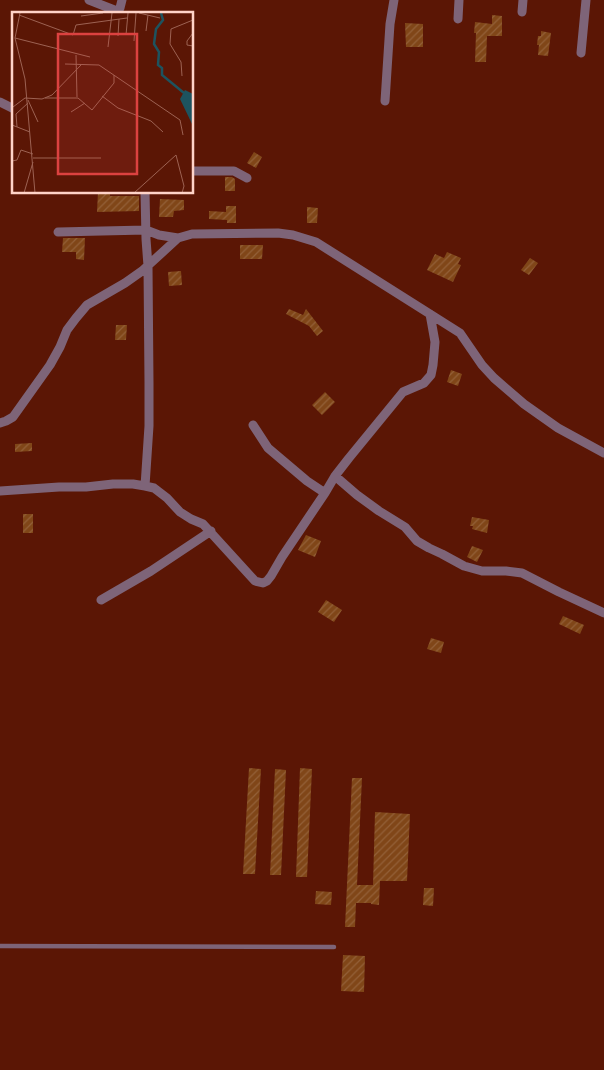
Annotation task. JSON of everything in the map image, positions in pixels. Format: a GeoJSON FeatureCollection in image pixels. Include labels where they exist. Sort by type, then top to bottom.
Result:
{"type":"FeatureCollection","features":[{"type":"Feature","properties":{"kind":"street"},"geometry":{"type":"LineString","coordinates":[[89,0],[117,10],[120,8],[122,0]]}},
{"type":"Feature","properties":{"kind":"street"},"geometry":{"type":"LineString","coordinates":[[385,101],[390,24],[394,0]]}},
{"type":"Feature","properties":{"kind":"street"},"geometry":{"type":"LineString","coordinates":[[458,19],[459,0]]}},
{"type":"Feature","properties":{"kind":"street"},"geometry":{"type":"LineString","coordinates":[[522,0],[522,12]]}},
{"type":"Feature","properties":{"kind":"street"},"geometry":{"type":"LineString","coordinates":[[581,53],[586,0]]}},
{"type":"Feature","properties":{"kind":"street"},"geometry":{"type":"LineString","coordinates":[[0,102],[12,108]]}},
{"type":"Feature","properties":{"kind":"street"},"geometry":{"type":"LineString","coordinates":[[194,171],[234,171],[247,178]]}},
{"type":"Feature","properties":{"kind":"street"},"geometry":{"type":"LineString","coordinates":[[145,194],[148,266],[149,426],[145,486]]}},
{"type":"Feature","properties":{"kind":"street"},"geometry":{"type":"LineString","coordinates":[[58,232],[146,230],[159,235],[178,238],[192,234],[278,233],[293,235],[316,242],[460,333],[482,365],[524,404],[558,428],[604,453]]}},
{"type":"Feature","properties":{"kind":"street"},"geometry":{"type":"LineString","coordinates":[[0,423],[6,422],[13,417],[50,365],[67,330],[87,305],[125,283],[148,266],[178,238]]}},
{"type":"Feature","properties":{"kind":"street"},"geometry":{"type":"LineString","coordinates":[[0,491],[113,484],[133,484],[154,488],[180,512],[203,524],[255,581],[263,584],[268,582],[282,557],[335,476],[403,392],[424,383],[430,375],[434,365],[435,342],[430,314]]}},
{"type":"Feature","properties":{"kind":"street"},"geometry":{"type":"LineString","coordinates":[[253,425],[268,448],[307,481],[325,493]]}},
{"type":"Feature","properties":{"kind":"street"},"geometry":{"type":"LineString","coordinates":[[335,476],[379,511],[405,526],[418,541],[464,566],[482,571],[522,573],[604,613]]}},
{"type":"Feature","properties":{"kind":"street"},"geometry":{"type":"LineString","coordinates":[[101,600],[151,571],[210,532]]}},
{"type":"Feature","properties":{"kind":"lane"},"geometry":{"type":"LineString","coordinates":[[0,946],[334,947]]}},
{"type":"Feature","properties":{"kind":"building"},"geometry":{"type":"Polygon","coordinates":[[[492,15],[502,16],[502,36],[487,36],[486,62],[475,62],[475,22],[492,24],[492,15]]]}},
{"type":"Feature","properties":{"kind":"building"},"geometry":{"type":"Polygon","coordinates":[[[405,23],[423,24],[423,47],[406,47],[405,23]]]}},
{"type":"Feature","properties":{"kind":"building"},"geometry":{"type":"Polygon","coordinates":[[[541,31],[551,33],[548,56],[538,55],[538,36],[541,36],[541,31]]]}},
{"type":"Feature","properties":{"kind":"building"},"geometry":{"type":"Polygon","coordinates":[[[254,152],[262,157],[256,168],[247,163],[254,152]]]}},
{"type":"Feature","properties":{"kind":"building"},"geometry":{"type":"Polygon","coordinates":[[[225,177],[235,179],[235,191],[225,191],[225,177]]]}},
{"type":"Feature","properties":{"kind":"building"},"geometry":{"type":"Polygon","coordinates":[[[98,194],[139,196],[139,211],[97,212],[98,194]]]}},
{"type":"Feature","properties":{"kind":"building"},"geometry":{"type":"Polygon","coordinates":[[[160,199],[184,200],[184,210],[174,211],[173,217],[159,217],[160,199]]]}},
{"type":"Feature","properties":{"kind":"building"},"geometry":{"type":"Polygon","coordinates":[[[226,206],[236,206],[236,223],[227,223],[227,220],[209,219],[209,211],[226,212],[226,206]]]}},
{"type":"Feature","properties":{"kind":"building"},"geometry":{"type":"Polygon","coordinates":[[[307,207],[318,208],[317,223],[307,223],[307,207]]]}},
{"type":"Feature","properties":{"kind":"building"},"geometry":{"type":"Polygon","coordinates":[[[63,238],[85,238],[84,260],[76,259],[76,252],[62,252],[63,238]]]}},
{"type":"Feature","properties":{"kind":"building"},"geometry":{"type":"Polygon","coordinates":[[[240,245],[263,245],[262,259],[240,259],[240,245]]]}},
{"type":"Feature","properties":{"kind":"building"},"geometry":{"type":"Polygon","coordinates":[[[447,252],[461,258],[458,264],[461,265],[453,282],[427,270],[435,254],[444,258],[447,252]]]}},
{"type":"Feature","properties":{"kind":"building"},"geometry":{"type":"Polygon","coordinates":[[[530,258],[538,263],[529,275],[521,270],[530,258]]]}},
{"type":"Feature","properties":{"kind":"building"},"geometry":{"type":"Polygon","coordinates":[[[181,271],[182,285],[169,286],[168,272],[181,271]]]}},
{"type":"Feature","properties":{"kind":"building"},"geometry":{"type":"Polygon","coordinates":[[[289,309],[303,315],[306,309],[323,331],[317,336],[309,326],[286,314],[289,309]]]}},
{"type":"Feature","properties":{"kind":"building"},"geometry":{"type":"Polygon","coordinates":[[[116,325],[127,325],[126,340],[115,340],[116,325]]]}},
{"type":"Feature","properties":{"kind":"building"},"geometry":{"type":"Polygon","coordinates":[[[451,370],[462,374],[458,386],[447,382],[451,370]]]}},
{"type":"Feature","properties":{"kind":"building"},"geometry":{"type":"Polygon","coordinates":[[[325,392],[335,402],[322,415],[312,405],[325,392]]]}},
{"type":"Feature","properties":{"kind":"building"},"geometry":{"type":"Polygon","coordinates":[[[32,443],[32,451],[15,452],[15,444],[32,443]]]}},
{"type":"Feature","properties":{"kind":"building"},"geometry":{"type":"Polygon","coordinates":[[[23,514],[33,514],[33,533],[23,533],[23,514]]]}},
{"type":"Feature","properties":{"kind":"building"},"geometry":{"type":"Polygon","coordinates":[[[472,517],[489,520],[487,533],[472,529],[473,526],[470,526],[472,517]]]}},
{"type":"Feature","properties":{"kind":"building"},"geometry":{"type":"Polygon","coordinates":[[[306,535],[321,541],[315,557],[298,550],[306,535]]]}},
{"type":"Feature","properties":{"kind":"building"},"geometry":{"type":"Polygon","coordinates":[[[472,546],[483,550],[477,562],[467,557],[472,546]]]}},
{"type":"Feature","properties":{"kind":"building"},"geometry":{"type":"Polygon","coordinates":[[[326,600],[342,610],[334,622],[318,612],[326,600]]]}},
{"type":"Feature","properties":{"kind":"building"},"geometry":{"type":"Polygon","coordinates":[[[563,616],[584,625],[580,634],[559,624],[563,616]]]}},
{"type":"Feature","properties":{"kind":"building"},"geometry":{"type":"Polygon","coordinates":[[[431,638],[444,642],[441,653],[427,649],[431,638]]]}},
{"type":"Feature","properties":{"kind":"building"},"geometry":{"type":"Polygon","coordinates":[[[249,768],[261,769],[255,874],[243,874],[249,768]]]}},
{"type":"Feature","properties":{"kind":"building"},"geometry":{"type":"Polygon","coordinates":[[[300,768],[312,769],[307,877],[296,877],[300,768]]]}},
{"type":"Feature","properties":{"kind":"building"},"geometry":{"type":"Polygon","coordinates":[[[275,769],[286,770],[281,875],[270,875],[275,769]]]}},
{"type":"Feature","properties":{"kind":"building"},"geometry":{"type":"Polygon","coordinates":[[[352,778],[362,778],[357,885],[373,885],[375,812],[410,814],[407,881],[380,881],[379,905],[356,903],[355,927],[345,927],[352,778]]]}},
{"type":"Feature","properties":{"kind":"building"},"geometry":{"type":"Polygon","coordinates":[[[424,888],[434,888],[433,906],[423,905],[424,888]]]}},
{"type":"Feature","properties":{"kind":"building"},"geometry":{"type":"Polygon","coordinates":[[[316,891],[332,892],[331,905],[315,904],[316,891]]]}},
{"type":"Feature","properties":{"kind":"building"},"geometry":{"type":"Polygon","coordinates":[[[343,955],[365,956],[364,992],[341,991],[343,955]]]}}]}
